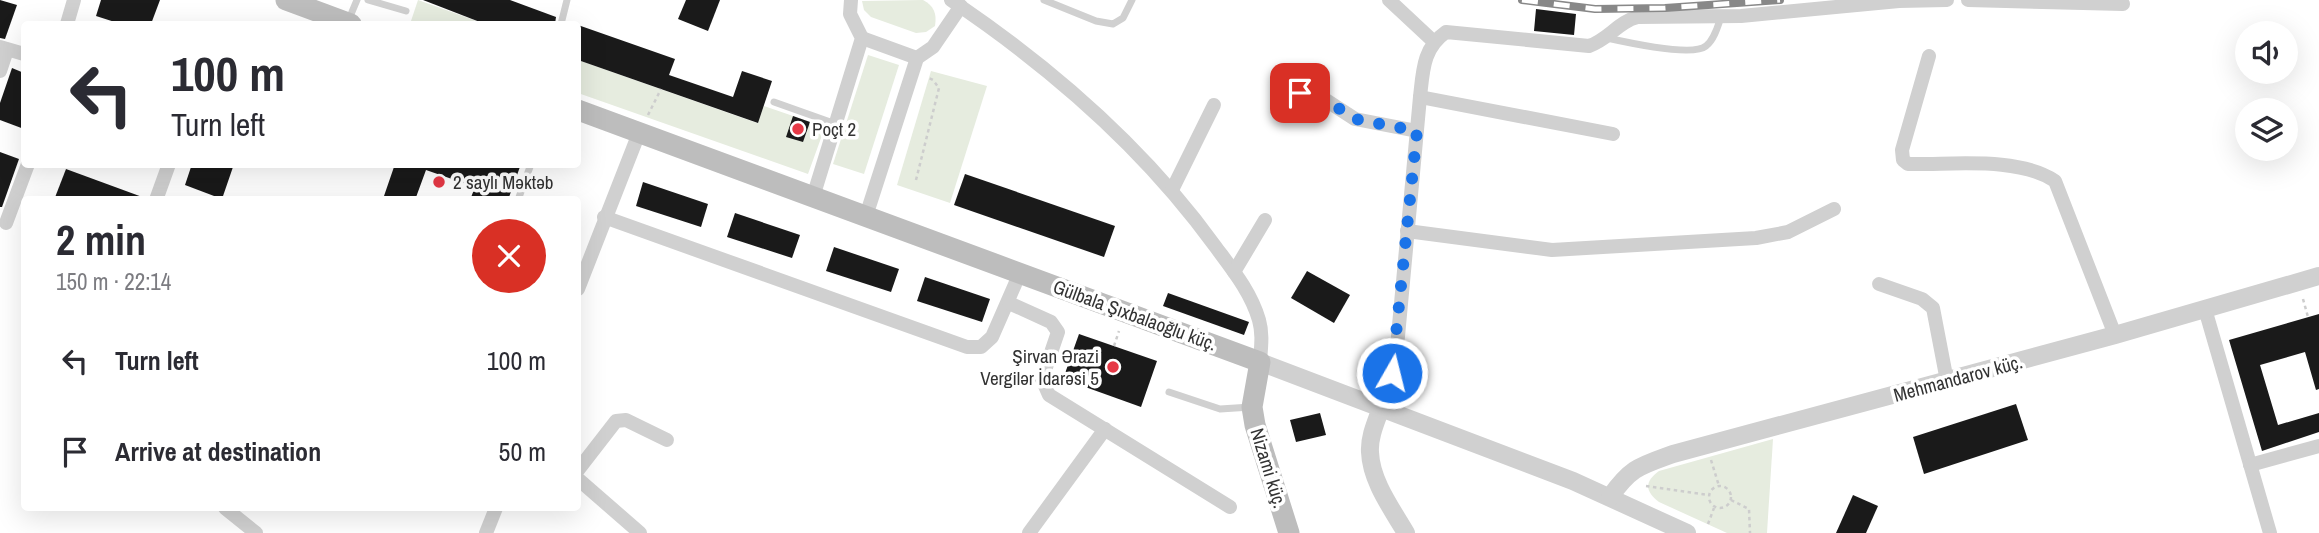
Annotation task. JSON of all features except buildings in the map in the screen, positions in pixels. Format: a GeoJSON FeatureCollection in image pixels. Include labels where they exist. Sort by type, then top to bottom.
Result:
{"type":"FeatureCollection","features":[{"type":"Feature","properties":{"kind":"main road"},"geometry":{"type":"LineString","coordinates":[[286,0],[319,19]]}},
{"type":"Feature","properties":{"kind":"main road","name":"Gülbala Şıxbalaoğlu küç."},"geometry":{"type":"LineString","coordinates":[[581,111],[1260,362]]}},
{"type":"Feature","properties":{"kind":"main road","name":"Nizami küç."},"geometry":{"type":"LineString","coordinates":[[1260,362],[1252,407],[1255,425],[1289,533]]}},
{"type":"Feature","properties":{"kind":"street"},"geometry":{"type":"LineString","coordinates":[[68,21],[74,0]]}},
{"type":"Feature","properties":{"kind":"street"},"geometry":{"type":"LineString","coordinates":[[851,0],[850,14],[862,38],[915,65]]}},
{"type":"Feature","properties":{"kind":"street"},"geometry":{"type":"LineString","coordinates":[[1389,0],[1433,41]]}},
{"type":"Feature","properties":{"kind":"street"},"geometry":{"type":"LineString","coordinates":[[1406,533],[1380,487],[1370,451],[1395,358],[1420,96],[1425,58],[1433,41],[1446,32],[1589,46],[1607,37],[1628,19],[1638,17],[1721,17],[1805,12],[1899,1],[1947,0]]}},
{"type":"Feature","properties":{"kind":"street"},"geometry":{"type":"LineString","coordinates":[[1968,0],[2123,4]]}},
{"type":"Feature","properties":{"kind":"street"},"geometry":{"type":"LineString","coordinates":[[866,216],[915,65],[933,47],[960,2],[1069,88],[1113,128],[1172,190],[1251,299],[1259,320],[1262,339],[1260,362]]}},
{"type":"Feature","properties":{"kind":"street"},"geometry":{"type":"LineString","coordinates":[[813,197],[862,38]]}},
{"type":"Feature","properties":{"kind":"street"},"geometry":{"type":"LineString","coordinates":[[0,71],[4,49],[21,53]]}},
{"type":"Feature","properties":{"kind":"street"},"geometry":{"type":"LineString","coordinates":[[1929,56],[1902,150],[1903,160],[1908,164],[2020,166],[2040,171],[2055,181],[2115,335]]}},
{"type":"Feature","properties":{"kind":"street"},"geometry":{"type":"LineString","coordinates":[[1280,89],[1321,97],[1355,119],[1417,131]]}},
{"type":"Feature","properties":{"kind":"street"},"geometry":{"type":"LineString","coordinates":[[1420,96],[1613,134]]}},
{"type":"Feature","properties":{"kind":"street"},"geometry":{"type":"LineString","coordinates":[[1172,190],[1213,105]]}},
{"type":"Feature","properties":{"kind":"street"},"geometry":{"type":"LineString","coordinates":[[581,281],[639,133]]}},
{"type":"Feature","properties":{"kind":"street"},"geometry":{"type":"LineString","coordinates":[[6,223],[27,168]]}},
{"type":"Feature","properties":{"kind":"street"},"geometry":{"type":"LineString","coordinates":[[157,196],[168,168]]}},
{"type":"Feature","properties":{"kind":"street"},"geometry":{"type":"LineString","coordinates":[[1407,231],[1552,250],[1756,238],[1788,232],[1834,209]]}},
{"type":"Feature","properties":{"kind":"street"},"geometry":{"type":"LineString","coordinates":[[604,218],[967,346],[981,346],[992,337],[1020,273]]}},
{"type":"Feature","properties":{"kind":"street"},"geometry":{"type":"LineString","coordinates":[[1234,272],[1265,220]]}},
{"type":"Feature","properties":{"kind":"street","name":"Mehmandarov küç."},"geometry":{"type":"LineString","coordinates":[[1610,497],[1625,476],[1636,468],[1673,454],[2115,335],[2319,276]]}},
{"type":"Feature","properties":{"kind":"street"},"geometry":{"type":"LineString","coordinates":[[1879,284],[1922,299],[1933,307],[1947,381]]}},
{"type":"Feature","properties":{"kind":"street"},"geometry":{"type":"LineString","coordinates":[[1009,303],[1051,322],[1058,332],[1042,379],[1049,395],[1230,507]]}},
{"type":"Feature","properties":{"kind":"street"},"geometry":{"type":"LineString","coordinates":[[2205,309],[2270,533]]}},
{"type":"Feature","properties":{"kind":"street","name":"Gülbala Şıxbalaoğlu küç."},"geometry":{"type":"LineString","coordinates":[[1260,362],[1610,497],[1687,533]]}},
{"type":"Feature","properties":{"kind":"street"},"geometry":{"type":"LineString","coordinates":[[581,466],[616,421],[626,420],[667,440]]}},
{"type":"Feature","properties":{"kind":"street"},"geometry":{"type":"LineString","coordinates":[[1029,533],[1105,429]]}},
{"type":"Feature","properties":{"kind":"street"},"geometry":{"type":"LineString","coordinates":[[2250,465],[2319,446]]}},
{"type":"Feature","properties":{"kind":"street"},"geometry":{"type":"LineString","coordinates":[[581,482],[640,533]]}},
{"type":"Feature","properties":{"kind":"street"},"geometry":{"type":"LineString","coordinates":[[229,511],[256,533]]}},
{"type":"Feature","properties":{"kind":"street"},"geometry":{"type":"LineString","coordinates":[[486,533],[495,511]]}},
{"type":"Feature","properties":{"kind":"lane"},"geometry":{"type":"LineString","coordinates":[[351,21],[357,0]]}},
{"type":"Feature","properties":{"kind":"lane"},"geometry":{"type":"LineString","coordinates":[[368,0],[406,11]]}},
{"type":"Feature","properties":{"kind":"lane"},"geometry":{"type":"LineString","coordinates":[[562,21],[567,0]]}},
{"type":"Feature","properties":{"kind":"lane"},"geometry":{"type":"LineString","coordinates":[[1044,0],[1113,24],[1123,18],[1132,0]]}},
{"type":"Feature","properties":{"kind":"lane"},"geometry":{"type":"LineString","coordinates":[[1607,37],[1656,47],[1698,50],[1706,47],[1712,40],[1721,17]]}},
{"type":"Feature","properties":{"kind":"lane"},"geometry":{"type":"LineString","coordinates":[[774,102],[835,124]]}},
{"type":"Feature","properties":{"kind":"lane"},"geometry":{"type":"LineString","coordinates":[[519,196],[530,168]]}},
{"type":"Feature","properties":{"kind":"lane"},"geometry":{"type":"LineString","coordinates":[[1169,392],[1220,410],[1252,407]]}},
{"type":"Feature","properties":{"kind":"path"},"geometry":{"type":"LineString","coordinates":[[915,65],[939,88],[916,180]]}},
{"type":"Feature","properties":{"kind":"path"},"geometry":{"type":"LineString","coordinates":[[639,133],[660,89]]}},
{"type":"Feature","properties":{"kind":"path"},"geometry":{"type":"LineString","coordinates":[[1710,456],[1719,486]]}},
{"type":"Feature","properties":{"kind":"path"},"geometry":{"type":"LineString","coordinates":[[1646,486],[1709,495]]}},
{"type":"Feature","properties":{"kind":"path"},"geometry":{"type":"LineString","coordinates":[[1731,500],[1721,508],[1715,507],[1710,502],[1709,495],[1719,486],[1726,488],[1731,500],[1749,509],[1750,533]]}},
{"type":"Feature","properties":{"kind":"path"},"geometry":{"type":"LineString","coordinates":[[1708,524],[1715,507]]}},
{"type":"Feature","properties":{"kind":"shaded area"},"geometry":{"type":"Polygon","coordinates":[[[418,0],[477,21],[411,21],[418,0]]]}},
{"type":"Feature","properties":{"kind":"shaded area"},"geometry":{"type":"Polygon","coordinates":[[[923,0],[934,10],[935,26],[926,32],[916,33],[871,17],[864,10],[862,1],[923,0]]]}},
{"type":"Feature","properties":{"kind":"shaded area"},"geometry":{"type":"Polygon","coordinates":[[[868,55],[899,65],[864,174],[833,164],[868,55]]]}},
{"type":"Feature","properties":{"kind":"shaded area"},"geometry":{"type":"Polygon","coordinates":[[[581,61],[757,123],[764,106],[825,127],[808,174],[581,94],[581,61]]]}},
{"type":"Feature","properties":{"kind":"shaded area"},"geometry":{"type":"Polygon","coordinates":[[[931,71],[987,86],[950,203],[897,185],[931,71]]]}},
{"type":"Feature","properties":{"kind":"shaded area"},"geometry":{"type":"Polygon","coordinates":[[[1773,439],[1767,533],[1727,533],[1659,502],[1649,490],[1651,479],[1659,471],[1773,439]]]}},
{"type":"Feature","properties":{"kind":"railway"},"geometry":{"type":"LineString","coordinates":[[1522,0],[1595,9],[1665,8],[1780,0]]}},
{"type":"Feature","properties":{"kind":"place","name":"Poçt 2"},"geometry":{"type":"Point","coordinates":[798,129]}},
{"type":"Feature","properties":{"kind":"place","name":"2 saylı Məktəb"},"geometry":{"type":"Point","coordinates":[439,182]}},
{"type":"Feature","properties":{"kind":"place","name":"Şirvan Ərazi Vergilər İdarəsi 5"},"geometry":{"type":"Point","coordinates":[1113,367]}},
{"type":"Feature","properties":{"kind":"route"},"geometry":{"type":"LineString","coordinates":[[1300,93],[1321,97],[1355,119],[1417,131],[1392,373]]}}]}
